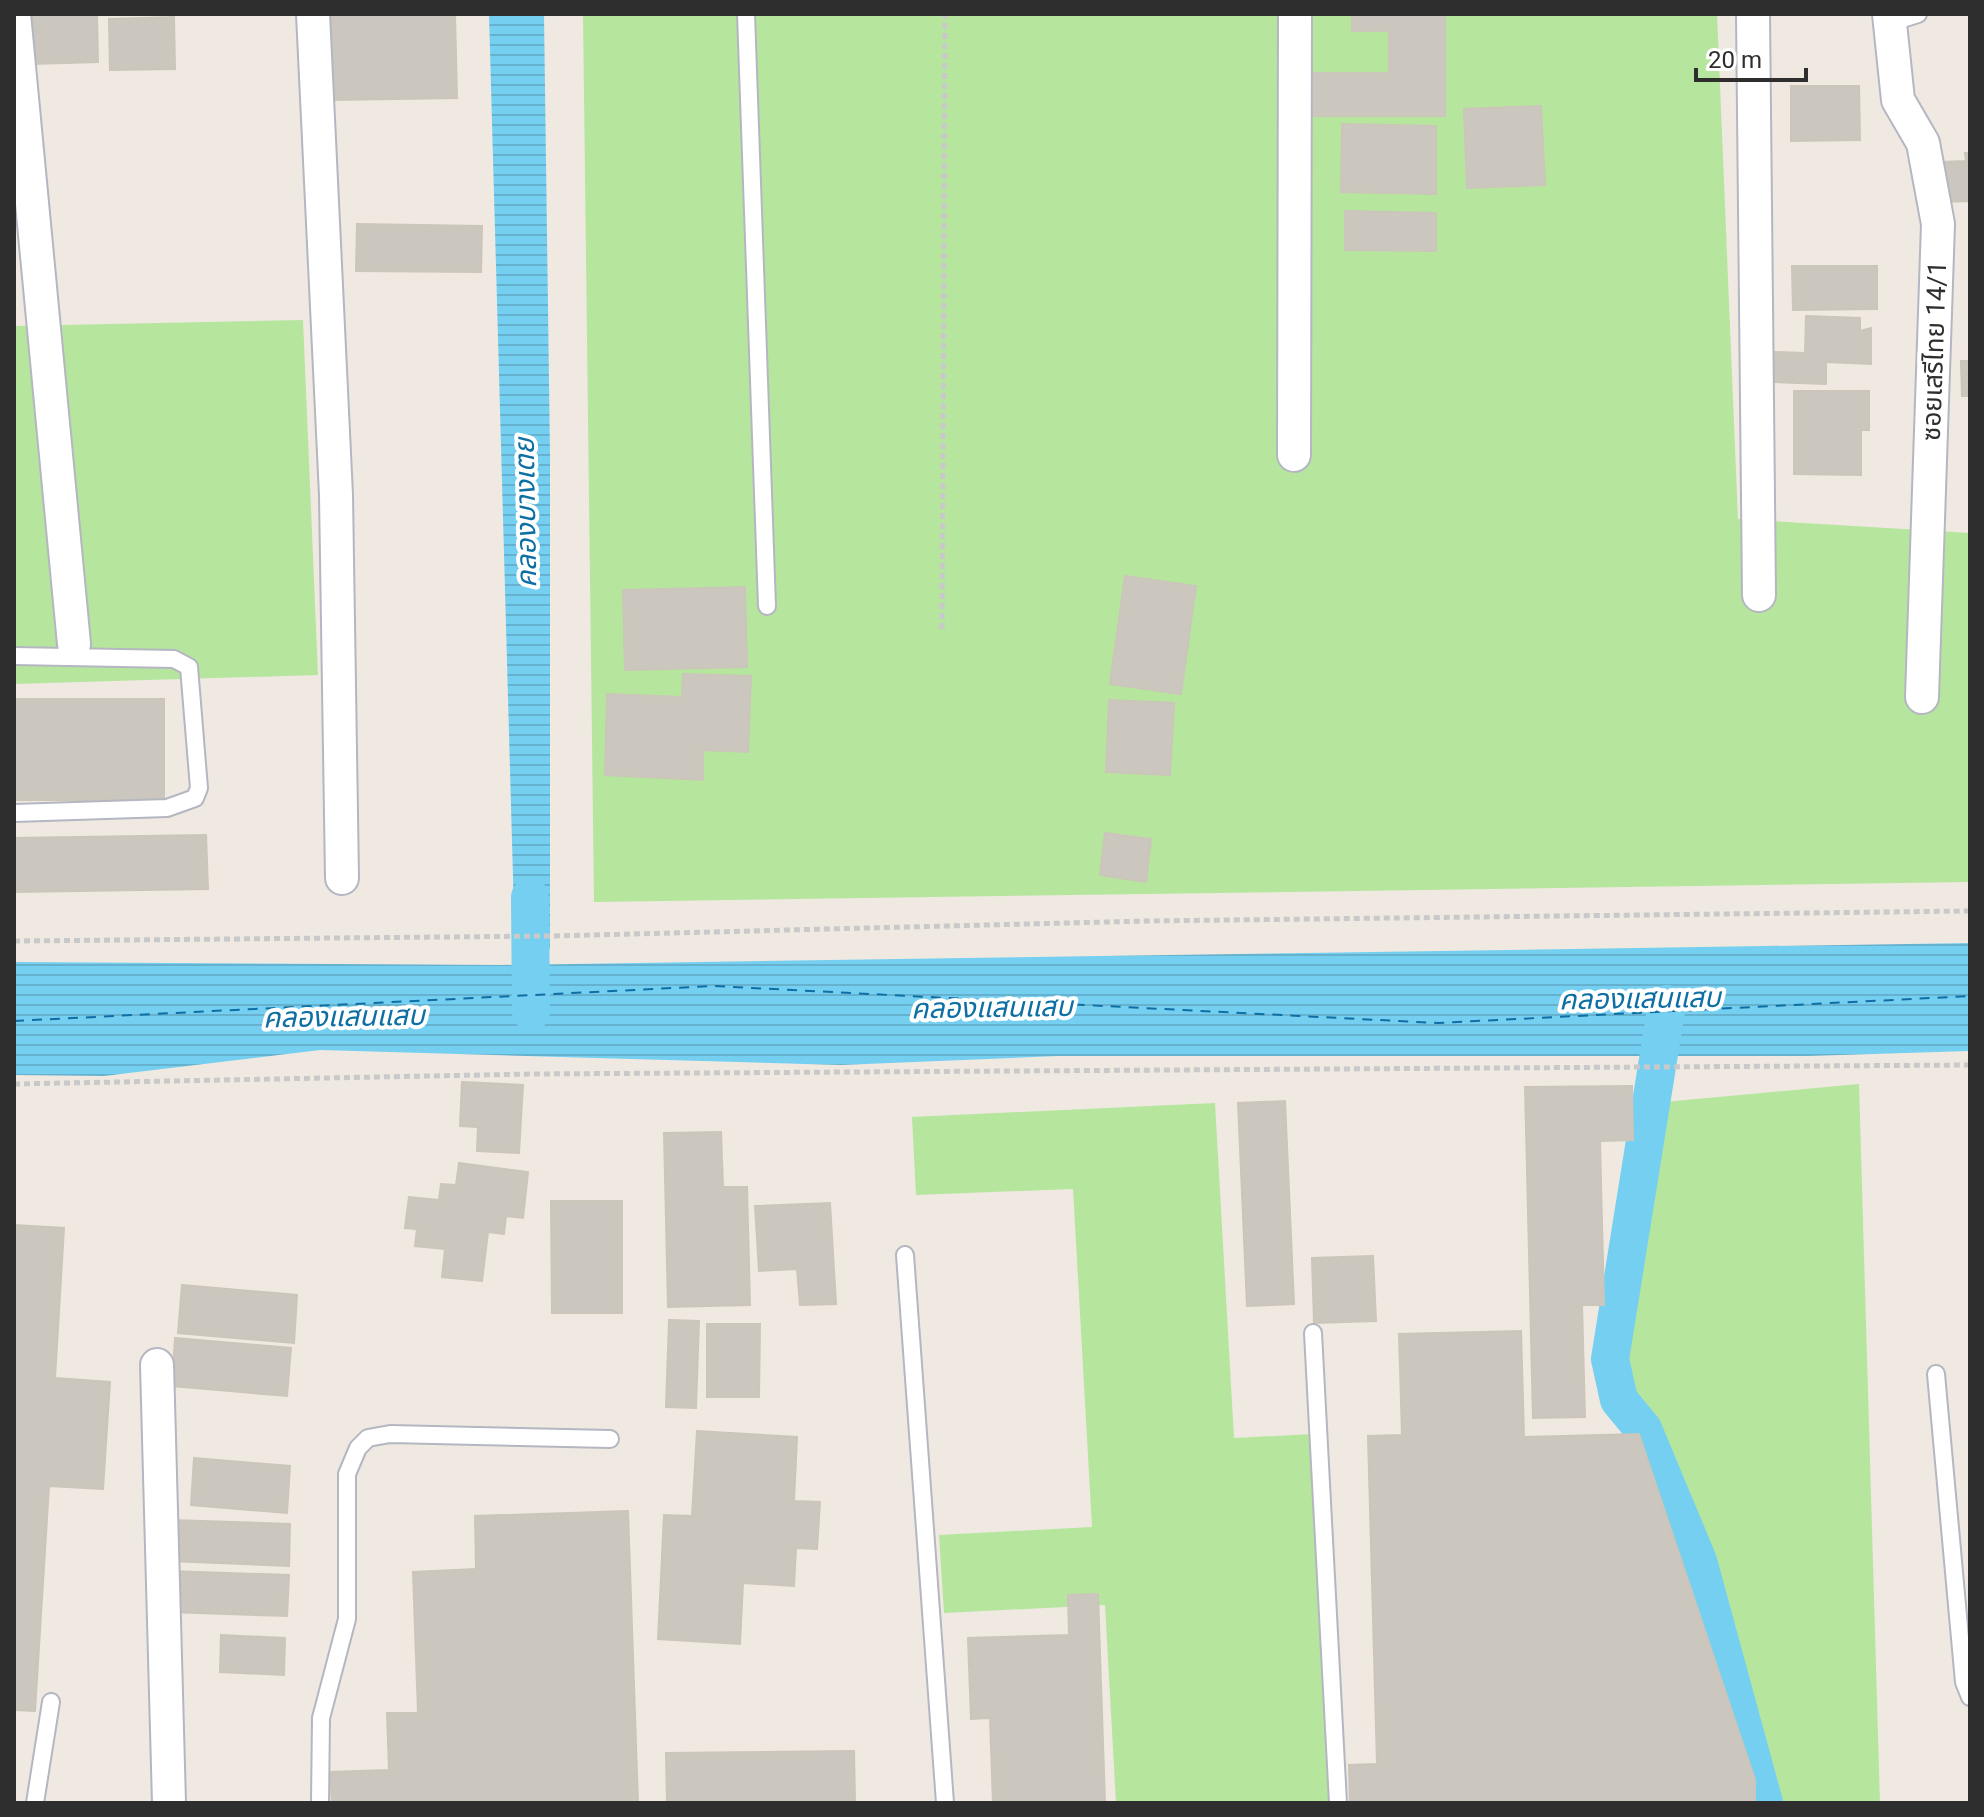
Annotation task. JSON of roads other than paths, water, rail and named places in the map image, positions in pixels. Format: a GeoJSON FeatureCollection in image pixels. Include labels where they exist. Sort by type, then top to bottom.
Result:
{"type":"FeatureCollection","features":[{"type":"Feature","properties":{"kind":"street"},"geometry":{"type":"LineString","coordinates":[[14,14],[74,649]]}},
{"type":"Feature","properties":{"kind":"street"},"geometry":{"type":"LineString","coordinates":[[313,14],[336,495],[342,878]]}},
{"type":"Feature","properties":{"kind":"street"},"geometry":{"type":"LineString","coordinates":[[1294,455],[1295,14]]}},
{"type":"Feature","properties":{"kind":"street"},"geometry":{"type":"LineString","coordinates":[[1753,14],[1759,595]]}},
{"type":"Feature","properties":{"kind":"street","name":"ซอยเสรีไทย 14/1"},"geometry":{"type":"LineString","coordinates":[[1899,17],[1898,100],[1923,143],[1938,224],[1922,697]]}},
{"type":"Feature","properties":{"kind":"street"},"geometry":{"type":"LineString","coordinates":[[157,1365],[169,1803]]}},
{"type":"Feature","properties":{"kind":"lane"},"geometry":{"type":"LineString","coordinates":[[746,14],[767,606]]}},
{"type":"Feature","properties":{"kind":"lane"},"geometry":{"type":"LineString","coordinates":[[14,656],[74,649],[174,659],[189,667],[199,788],[195,798],[167,808],[14,813]]}},
{"type":"Feature","properties":{"kind":"lane"},"geometry":{"type":"LineString","coordinates":[[905,1255],[945,1803]]}},
{"type":"Feature","properties":{"kind":"lane"},"geometry":{"type":"LineString","coordinates":[[1313,1333],[1338,1803]]}},
{"type":"Feature","properties":{"kind":"lane"},"geometry":{"type":"LineString","coordinates":[[1936,1374],[1964,1682],[1970,1697]]}},
{"type":"Feature","properties":{"kind":"lane"},"geometry":{"type":"LineString","coordinates":[[320,1803],[321,1718],[347,1619],[347,1474],[358,1448],[368,1438],[390,1434],[610,1439]]}},
{"type":"Feature","properties":{"kind":"lane"},"geometry":{"type":"LineString","coordinates":[[35,1803],[51,1702]]}},
{"type":"Feature","properties":{"kind":"water"},"geometry":{"type":"Polygon","coordinates":[[[489,14],[544,14],[550,454],[550,949],[515,949],[489,14]]]}},
{"type":"Feature","properties":{"kind":"water","name":"คลองแสนแสบ"},"geometry":{"type":"Polygon","coordinates":[[[1970,943],[1970,1051],[1808,1056],[1057,1056],[841,1065],[320,1050],[104,1076],[14,1075],[14,962],[501,965],[1970,943]]]}},
{"type":"Feature","properties":{"kind":"waterway","name":"คลองบางเตย"},"geometry":{"type":"LineString","coordinates":[[530,897],[531,1012]]}},
{"type":"Feature","properties":{"kind":"waterway","name":"คลองแสนแสบ"},"geometry":{"type":"LineString","coordinates":[[1667,1004],[1610,1359],[1619,1400],[1643,1429],[1698,1561],[1764,1803]]}}]}
